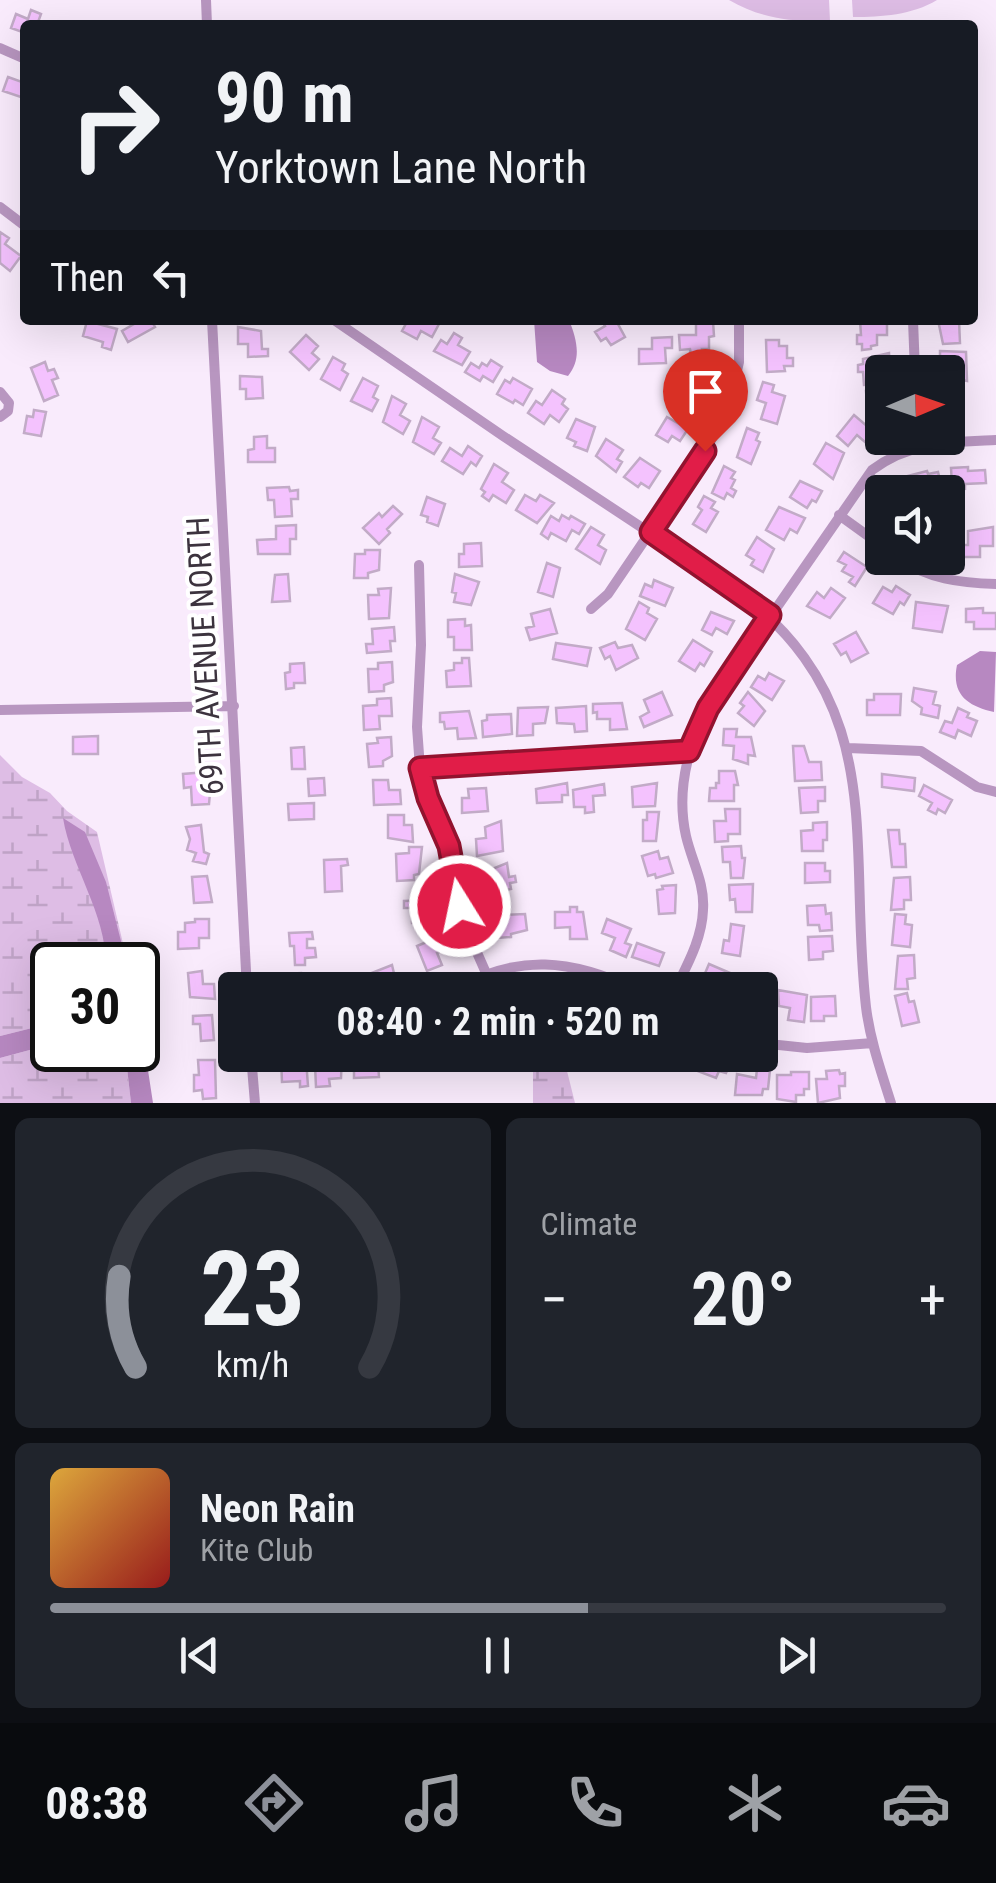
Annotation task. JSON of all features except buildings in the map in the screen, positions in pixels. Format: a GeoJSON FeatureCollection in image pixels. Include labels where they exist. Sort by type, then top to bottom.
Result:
{"type":"FeatureCollection","features":[{"type":"Feature","properties":{"kind":"street"},"geometry":{"type":"LineString","coordinates":[[0,207],[20,222]]}},
{"type":"Feature","properties":{"kind":"street","name":"69TH AVENUE NORTH"},"geometry":{"type":"LineString","coordinates":[[212,325],[246,972]]}},
{"type":"Feature","properties":{"kind":"street"},"geometry":{"type":"LineString","coordinates":[[341,325],[770,615],[816,671],[848,748],[856,804],[864,983],[872,1044],[891,1103]]}},
{"type":"Feature","properties":{"kind":"street"},"geometry":{"type":"LineString","coordinates":[[591,609],[608,594],[651,532],[728,409],[739,362],[739,325]]}},
{"type":"Feature","properties":{"kind":"street"},"geometry":{"type":"LineString","coordinates":[[913,325],[914,355]]}},
{"type":"Feature","properties":{"kind":"street"},"geometry":{"type":"LineString","coordinates":[[0,392],[9,403],[8,411],[0,418]]}},
{"type":"Feature","properties":{"kind":"street"},"geometry":{"type":"LineString","coordinates":[[965,440],[996,440]]}},
{"type":"Feature","properties":{"kind":"street"},"geometry":{"type":"LineString","coordinates":[[683,972],[696,943],[704,908],[682,809],[689,751],[708,708],[770,615],[872,470],[892,455]]}},
{"type":"Feature","properties":{"kind":"street"},"geometry":{"type":"LineString","coordinates":[[839,515],[865,534]]}},
{"type":"Feature","properties":{"kind":"street"},"geometry":{"type":"LineString","coordinates":[[418,564],[420,768],[449,846],[464,923],[486,972]]}},
{"type":"Feature","properties":{"kind":"street"},"geometry":{"type":"LineString","coordinates":[[930,575],[996,584]]}},
{"type":"Feature","properties":{"kind":"street"},"geometry":{"type":"LineString","coordinates":[[0,710],[234,706]]}},
{"type":"Feature","properties":{"kind":"street"},"geometry":{"type":"LineString","coordinates":[[848,748],[921,751],[977,787],[996,792]]}},
{"type":"Feature","properties":{"kind":"street"},"geometry":{"type":"LineString","coordinates":[[420,768],[689,751]]}},
{"type":"Feature","properties":{"kind":"street"},"geometry":{"type":"LineString","coordinates":[[491,972],[524,965],[566,965],[596,972]]}},
{"type":"Feature","properties":{"kind":"street"},"geometry":{"type":"LineString","coordinates":[[778,1047],[872,1044]]}},
{"type":"Feature","properties":{"kind":"street"},"geometry":{"type":"LineString","coordinates":[[252,1072],[255,1103]]}},
{"type":"Feature","properties":{"kind":"green space"},"geometry":{"type":"Polygon","coordinates":[[[729,0],[829,0],[830,20],[795,20],[753,11],[729,0]]]}},
{"type":"Feature","properties":{"kind":"green space"},"geometry":{"type":"Polygon","coordinates":[[[852,0],[937,0],[896,14],[853,17],[852,0]]]}},
{"type":"Feature","properties":{"kind":"green space"},"geometry":{"type":"Polygon","coordinates":[[[0,755],[22,777],[50,793],[97,832],[123,942],[30,942],[30,1028],[0,1036],[0,755]]]}},
{"type":"Feature","properties":{"kind":"green space"},"geometry":{"type":"Polygon","coordinates":[[[30,1050],[30,1072],[127,1072],[131,1103],[0,1103],[0,1058],[30,1050]]]}},
{"type":"Feature","properties":{"kind":"green space"},"geometry":{"type":"Polygon","coordinates":[[[533,1072],[567,1072],[575,1103],[533,1103],[533,1072]]]}},
{"type":"Feature","properties":{"kind":"shaded area"},"geometry":{"type":"Polygon","coordinates":[[[534,325],[571,325],[577,349],[568,376],[537,362],[534,325]]]}},
{"type":"Feature","properties":{"kind":"shaded area"},"geometry":{"type":"Polygon","coordinates":[[[980,651],[996,652],[994,712],[969,702],[957,684],[957,665],[980,651]]]}},
{"type":"Feature","properties":{"kind":"shaded area"},"geometry":{"type":"Polygon","coordinates":[[[63,818],[85,832],[106,882],[121,942],[103,942],[63,818]]]}},
{"type":"Feature","properties":{"kind":"shaded area"},"geometry":{"type":"Polygon","coordinates":[[[30,1028],[30,1050],[0,1058],[0,1036],[30,1028]]]}},
{"type":"Feature","properties":{"kind":"shaded area"},"geometry":{"type":"Polygon","coordinates":[[[127,1072],[148,1072],[153,1103],[131,1103],[127,1072]]]}},
{"type":"Feature","properties":{"kind":"route"},"geometry":{"type":"LineString","coordinates":[[460,906],[449,846],[422,783],[420,768],[689,751],[708,708],[770,615],[651,532],[705,451]]}}]}
